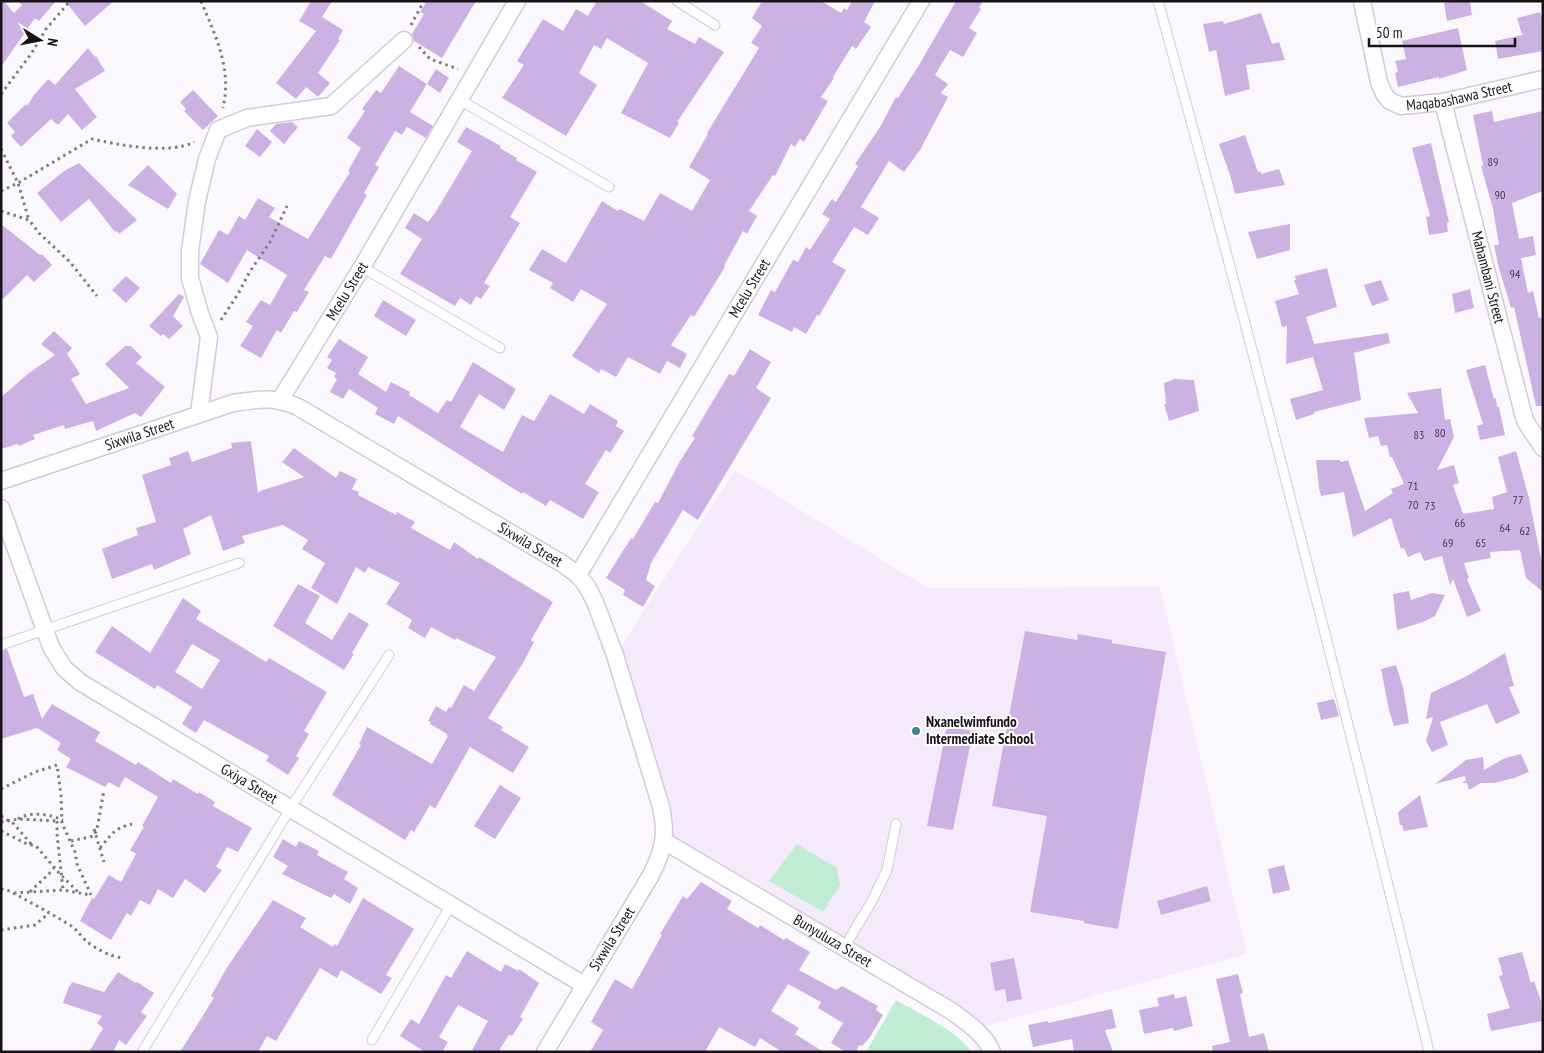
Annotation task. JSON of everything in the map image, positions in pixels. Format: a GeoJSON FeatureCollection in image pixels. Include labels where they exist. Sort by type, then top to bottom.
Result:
{"type":"FeatureCollection","features":[{"type":"Feature","properties":{"kind":"street","name":"Mcelu Street"},"geometry":{"type":"LineString","coordinates":[[280,400],[362,267],[517,1]]}},
{"type":"Feature","properties":{"kind":"street","name":"Mcelu Street"},"geometry":{"type":"LineString","coordinates":[[578,576],[921,1]]}},
{"type":"Feature","properties":{"kind":"street","name":"Maqabashawa Street"},"geometry":{"type":"LineString","coordinates":[[1362,1],[1379,82],[1384,94],[1390,101],[1401,106],[1443,102],[1543,79]]}},
{"type":"Feature","properties":{"kind":"street"},"geometry":{"type":"LineString","coordinates":[[199,414],[210,338],[200,313],[190,278],[190,251],[197,201],[207,159],[218,130],[247,118],[330,106],[404,40]]}},
{"type":"Feature","properties":{"kind":"street","name":"Mahambani Street"},"geometry":{"type":"LineString","coordinates":[[1443,102],[1525,421],[1543,448]]}},
{"type":"Feature","properties":{"kind":"street","name":"Sixwila Street"},"geometry":{"type":"LineString","coordinates":[[1,481],[233,403],[256,399],[280,400],[298,407],[546,553],[578,576],[588,588],[595,602],[615,655],[661,807],[665,825],[664,841],[660,858],[652,875],[545,1052]]}},
{"type":"Feature","properties":{"kind":"street","name":"Gxiya Street"},"geometry":{"type":"LineString","coordinates":[[1,508],[51,647],[64,668],[80,682],[584,985]]}},
{"type":"Feature","properties":{"kind":"street","name":"Bunyuluza Street"},"geometry":{"type":"LineString","coordinates":[[664,841],[953,1012],[975,1029],[990,1046],[992,1052]]}},
{"type":"Feature","properties":{"kind":"lane"},"geometry":{"type":"LineString","coordinates":[[677,1],[714,25]]}},
{"type":"Feature","properties":{"kind":"lane"},"geometry":{"type":"LineString","coordinates":[[1158,1],[1201,156],[1369,804],[1429,1052]]}},
{"type":"Feature","properties":{"kind":"lane"},"geometry":{"type":"LineString","coordinates":[[460,100],[609,187]]}},
{"type":"Feature","properties":{"kind":"lane"},"geometry":{"type":"LineString","coordinates":[[362,267],[500,348]]}},
{"type":"Feature","properties":{"kind":"lane"},"geometry":{"type":"LineString","coordinates":[[1,645],[239,563]]}},
{"type":"Feature","properties":{"kind":"lane"},"geometry":{"type":"LineString","coordinates":[[142,1052],[290,809],[389,655]]}},
{"type":"Feature","properties":{"kind":"lane"},"geometry":{"type":"LineString","coordinates":[[844,948],[872,901],[887,870],[896,824]]}},
{"type":"Feature","properties":{"kind":"lane"},"geometry":{"type":"LineString","coordinates":[[372,1040],[451,905]]}},
{"type":"Feature","properties":{"kind":"path"},"geometry":{"type":"LineString","coordinates":[[1,94],[31,54],[46,30],[70,1]]}},
{"type":"Feature","properties":{"kind":"path"},"geometry":{"type":"LineString","coordinates":[[1,191],[92,139],[153,149],[187,146],[218,130],[227,79],[220,45],[202,1]]}},
{"type":"Feature","properties":{"kind":"path"},"geometry":{"type":"LineString","coordinates":[[424,1],[404,40],[417,46],[430,59],[474,74]]}},
{"type":"Feature","properties":{"kind":"path"},"geometry":{"type":"LineString","coordinates":[[1,149],[18,183],[29,220],[39,233],[70,262],[97,296]]}},
{"type":"Feature","properties":{"kind":"path"},"geometry":{"type":"LineString","coordinates":[[210,338],[256,261],[270,242],[287,206]]}},
{"type":"Feature","properties":{"kind":"path"},"geometry":{"type":"LineString","coordinates":[[1,210],[29,220]]}},
{"type":"Feature","properties":{"kind":"path"},"geometry":{"type":"LineString","coordinates":[[1,789],[35,772],[57,765],[63,820],[76,852],[77,864],[91,895],[64,890],[13,893]]}},
{"type":"Feature","properties":{"kind":"path"},"geometry":{"type":"LineString","coordinates":[[71,841],[94,836],[104,790]]}},
{"type":"Feature","properties":{"kind":"path"},"geometry":{"type":"LineString","coordinates":[[17,820],[23,816],[34,814],[63,820]]}},
{"type":"Feature","properties":{"kind":"path"},"geometry":{"type":"LineString","coordinates":[[1,816],[14,824],[31,844]]}},
{"type":"Feature","properties":{"kind":"path"},"geometry":{"type":"LineString","coordinates":[[1,822],[9,820],[63,820]]}},
{"type":"Feature","properties":{"kind":"path"},"geometry":{"type":"LineString","coordinates":[[57,821],[64,890]]}},
{"type":"Feature","properties":{"kind":"path"},"geometry":{"type":"LineString","coordinates":[[100,848],[114,831],[120,827],[132,824]]}},
{"type":"Feature","properties":{"kind":"path"},"geometry":{"type":"LineString","coordinates":[[1,831],[36,846],[54,868],[79,893]]}},
{"type":"Feature","properties":{"kind":"path"},"geometry":{"type":"LineString","coordinates":[[95,831],[104,862]]}},
{"type":"Feature","properties":{"kind":"path"},"geometry":{"type":"LineString","coordinates":[[30,892],[54,868]]}},
{"type":"Feature","properties":{"kind":"path"},"geometry":{"type":"LineString","coordinates":[[1,889],[13,893],[75,928],[83,939],[96,948],[118,958],[123,958]]}},
{"type":"Feature","properties":{"kind":"path"},"geometry":{"type":"LineString","coordinates":[[1,930],[35,925],[49,913]]}},
{"type":"Feature","properties":{"kind":"shaded area","name":"Nxanelwimfundo Intermediate School"},"geometry":{"type":"Polygon","coordinates":[[[735,470],[928,588],[1160,587],[1247,954],[975,1029],[664,841],[615,655],[735,470]]]}},
{"type":"Feature","properties":{"kind":"green space"},"geometry":{"type":"Polygon","coordinates":[[[797,844],[837,868],[840,885],[823,912],[769,881],[797,844]]]}},
{"type":"Feature","properties":{"kind":"green space"},"geometry":{"type":"Polygon","coordinates":[[[896,1000],[947,1029],[957,1036],[971,1052],[866,1052],[896,1000]]]}},
{"type":"Feature","properties":{"kind":"building"},"geometry":{"type":"Polygon","coordinates":[[[1,1],[4,1],[14,13],[22,5],[18,1],[56,1],[39,21],[35,18],[1,67],[1,1]]]}},
{"type":"Feature","properties":{"kind":"building"},"geometry":{"type":"Polygon","coordinates":[[[65,1],[114,1],[85,26],[65,1]]]}},
{"type":"Feature","properties":{"kind":"building"},"geometry":{"type":"Polygon","coordinates":[[[311,1],[332,1],[322,17],[343,30],[338,39],[340,40],[318,73],[330,83],[318,97],[306,87],[296,99],[276,83],[316,31],[299,21],[311,1]]]}},
{"type":"Feature","properties":{"kind":"building"},"geometry":{"type":"Polygon","coordinates":[[[427,1],[476,1],[442,58],[414,41],[412,34],[424,14],[420,12],[427,1]]]}},
{"type":"Feature","properties":{"kind":"building"},"geometry":{"type":"Polygon","coordinates":[[[597,1],[640,1],[672,21],[667,29],[695,44],[699,37],[724,52],[677,122],[679,123],[670,138],[621,113],[648,63],[607,38],[601,49],[594,45],[579,73],[597,85],[566,136],[502,98],[524,65],[517,61],[543,19],[563,31],[576,9],[588,16],[597,1]]]}},
{"type":"Feature","properties":{"kind":"building"},"geometry":{"type":"Polygon","coordinates":[[[762,1],[821,1],[841,13],[844,8],[847,10],[852,1],[875,1],[864,22],[871,27],[856,49],[852,46],[821,97],[828,101],[804,142],[800,139],[795,147],[791,144],[775,176],[773,175],[749,211],[757,216],[747,234],[743,231],[725,267],[694,317],[691,315],[671,345],[687,354],[680,368],[667,361],[660,374],[628,357],[616,377],[601,369],[599,373],[572,356],[607,304],[581,289],[573,302],[550,288],[553,283],[529,270],[542,249],[566,263],[602,201],[618,211],[620,209],[644,221],[660,193],[692,211],[710,180],[689,167],[707,133],[759,48],[751,43],[762,26],[752,18],[762,1]]]}},
{"type":"Feature","properties":{"kind":"building"},"geometry":{"type":"Polygon","coordinates":[[[956,1],[983,1],[979,8],[981,9],[969,28],[977,33],[963,57],[950,50],[935,75],[948,84],[941,93],[948,97],[920,150],[904,172],[889,161],[861,207],[879,218],[868,235],[854,227],[832,262],[846,270],[819,316],[817,315],[806,334],[794,327],[792,332],[758,315],[771,290],[775,292],[793,260],[798,262],[806,247],[810,250],[830,219],[822,214],[832,199],[836,202],[858,166],[855,164],[880,127],[896,97],[898,98],[919,65],[956,1]]]}},
{"type":"Feature","properties":{"kind":"building"},"geometry":{"type":"Polygon","coordinates":[[[1470,1],[1472,15],[1447,21],[1444,3],[1470,1]]]}},
{"type":"Feature","properties":{"kind":"building"},"geometry":{"type":"Polygon","coordinates":[[[1540,12],[1543,23],[1543,51],[1498,59],[1495,41],[1522,35],[1517,18],[1540,12]]]}},
{"type":"Feature","properties":{"kind":"building"},"geometry":{"type":"Polygon","coordinates":[[[1261,13],[1272,44],[1279,42],[1285,60],[1246,65],[1250,89],[1225,96],[1216,50],[1209,52],[1203,24],[1223,21],[1224,24],[1261,13]]]}},
{"type":"Feature","properties":{"kind":"building"},"geometry":{"type":"Polygon","coordinates":[[[1458,28],[1467,70],[1439,79],[1439,77],[1398,87],[1395,73],[1398,72],[1395,61],[1406,59],[1402,41],[1458,28]]]}},
{"type":"Feature","properties":{"kind":"building"},"geometry":{"type":"Polygon","coordinates":[[[88,48],[96,56],[105,71],[75,89],[97,117],[82,130],[68,114],[58,125],[51,119],[21,147],[11,136],[15,132],[7,123],[26,104],[27,106],[48,79],[55,85],[88,48]]]}},
{"type":"Feature","properties":{"kind":"building"},"geometry":{"type":"Polygon","coordinates":[[[399,66],[427,84],[410,112],[433,126],[426,138],[407,127],[402,135],[395,131],[375,165],[379,167],[364,193],[367,195],[331,259],[325,256],[304,290],[309,292],[297,312],[294,311],[281,333],[277,330],[261,358],[240,346],[253,326],[246,322],[261,300],[270,305],[287,275],[247,250],[228,283],[200,264],[219,230],[228,235],[239,216],[245,220],[258,198],[275,208],[269,217],[308,239],[350,172],[348,171],[361,148],[347,138],[365,111],[362,109],[376,90],[381,93],[399,66]]]}},
{"type":"Feature","properties":{"kind":"building"},"geometry":{"type":"Polygon","coordinates":[[[436,69],[449,78],[440,93],[427,84],[436,69]]]}},
{"type":"Feature","properties":{"kind":"building"},"geometry":{"type":"Polygon","coordinates":[[[193,90],[218,116],[203,130],[184,111],[186,109],[180,102],[193,90]]]}},
{"type":"Feature","properties":{"kind":"building"},"geometry":{"type":"Polygon","coordinates":[[[1492,111],[1494,122],[1543,111],[1543,191],[1512,203],[1519,239],[1533,236],[1536,255],[1521,258],[1528,293],[1533,291],[1539,318],[1543,317],[1543,406],[1536,406],[1514,307],[1511,308],[1494,245],[1499,245],[1493,209],[1481,166],[1483,165],[1473,115],[1492,111]]]}},
{"type":"Feature","properties":{"kind":"building"},"geometry":{"type":"Polygon","coordinates":[[[292,122],[298,127],[284,144],[270,131],[276,124],[292,122]]]}},
{"type":"Feature","properties":{"kind":"building"},"geometry":{"type":"Polygon","coordinates":[[[466,127],[501,146],[500,148],[517,158],[516,160],[537,172],[510,217],[520,223],[484,283],[490,286],[481,299],[476,296],[471,305],[460,298],[455,306],[400,274],[422,239],[405,228],[414,213],[428,222],[472,151],[457,142],[466,127]]]}},
{"type":"Feature","properties":{"kind":"building"},"geometry":{"type":"Polygon","coordinates":[[[257,129],[272,142],[260,157],[245,146],[257,129]]]}},
{"type":"Feature","properties":{"kind":"building"},"geometry":{"type":"Polygon","coordinates":[[[1245,135],[1258,172],[1261,171],[1261,174],[1279,169],[1285,185],[1235,194],[1219,144],[1245,135]]]}},
{"type":"Feature","properties":{"kind":"building"},"geometry":{"type":"Polygon","coordinates":[[[1431,143],[1449,222],[1447,223],[1448,232],[1429,235],[1426,217],[1430,216],[1412,148],[1431,143]]]}},
{"type":"Feature","properties":{"kind":"building"},"geometry":{"type":"Polygon","coordinates":[[[79,163],[137,220],[119,234],[117,231],[115,232],[89,199],[61,222],[37,193],[64,171],[79,163]]]}},
{"type":"Feature","properties":{"kind":"building"},"geometry":{"type":"Polygon","coordinates":[[[148,165],[177,194],[168,209],[128,185],[148,165]]]}},
{"type":"Feature","properties":{"kind":"building"},"geometry":{"type":"Polygon","coordinates":[[[1,224],[40,255],[42,254],[52,265],[34,282],[27,275],[1,301],[1,224]]]}},
{"type":"Feature","properties":{"kind":"building"},"geometry":{"type":"Polygon","coordinates":[[[1290,224],[1290,250],[1257,259],[1248,232],[1290,224]]]}},
{"type":"Feature","properties":{"kind":"building"},"geometry":{"type":"Polygon","coordinates":[[[1327,268],[1337,307],[1306,317],[1314,344],[1388,333],[1390,343],[1354,353],[1361,400],[1314,412],[1314,414],[1296,420],[1290,399],[1323,390],[1313,357],[1286,364],[1287,326],[1282,327],[1275,301],[1299,294],[1294,280],[1296,280],[1295,276],[1327,268]]]}},
{"type":"Feature","properties":{"kind":"building"},"geometry":{"type":"Polygon","coordinates":[[[126,276],[140,288],[126,303],[112,290],[126,276]]]}},
{"type":"Feature","properties":{"kind":"building"},"geometry":{"type":"Polygon","coordinates":[[[1381,280],[1389,300],[1372,306],[1364,285],[1381,280]]]}},
{"type":"Feature","properties":{"kind":"building"},"geometry":{"type":"Polygon","coordinates":[[[1470,289],[1474,308],[1455,313],[1452,294],[1470,289]]]}},
{"type":"Feature","properties":{"kind":"building"},"geometry":{"type":"Polygon","coordinates":[[[179,294],[184,297],[173,316],[183,326],[169,339],[163,334],[161,336],[149,326],[179,294]]]}},
{"type":"Feature","properties":{"kind":"building"},"geometry":{"type":"Polygon","coordinates":[[[383,300],[416,320],[406,336],[374,316],[383,300]]]}},
{"type":"Feature","properties":{"kind":"building"},"geometry":{"type":"Polygon","coordinates":[[[54,331],[72,348],[67,354],[80,374],[71,379],[86,404],[129,388],[105,364],[125,346],[131,346],[142,357],[136,363],[165,387],[141,417],[135,413],[96,431],[93,421],[65,429],[64,425],[33,435],[35,439],[19,446],[18,444],[1,449],[1,397],[29,373],[55,355],[41,344],[54,331]]]}},
{"type":"Feature","properties":{"kind":"building"},"geometry":{"type":"Polygon","coordinates":[[[339,339],[368,357],[358,374],[386,392],[391,382],[410,392],[409,395],[438,413],[447,400],[451,402],[473,362],[516,389],[504,410],[479,394],[460,427],[503,452],[522,415],[534,421],[550,394],[584,414],[590,404],[618,421],[616,426],[624,431],[610,453],[606,450],[585,484],[599,492],[583,519],[550,500],[546,506],[523,492],[522,494],[398,416],[394,424],[375,414],[378,408],[349,389],[343,399],[330,392],[337,379],[334,377],[336,373],[327,368],[332,360],[327,357],[339,339]]]}},
{"type":"Feature","properties":{"kind":"building"},"geometry":{"type":"Polygon","coordinates":[[[750,349],[771,362],[756,388],[771,398],[698,520],[683,510],[651,563],[646,580],[655,586],[643,607],[623,595],[625,590],[606,578],[631,538],[633,539],[655,502],[658,503],[680,461],[695,438],[692,436],[729,374],[734,376],[750,349]]]}},
{"type":"Feature","properties":{"kind":"building"},"geometry":{"type":"Polygon","coordinates":[[[1485,365],[1494,399],[1496,398],[1497,407],[1499,407],[1505,435],[1480,440],[1477,426],[1483,424],[1466,370],[1485,365]]]}},
{"type":"Feature","properties":{"kind":"building"},"geometry":{"type":"Polygon","coordinates":[[[1175,379],[1194,380],[1199,411],[1169,421],[1164,404],[1166,404],[1164,383],[1175,379]]]}},
{"type":"Feature","properties":{"kind":"building"},"geometry":{"type":"Polygon","coordinates":[[[1441,388],[1445,420],[1450,419],[1454,437],[1437,470],[1454,465],[1459,483],[1453,485],[1463,514],[1494,509],[1492,497],[1507,492],[1498,457],[1516,451],[1529,498],[1543,569],[1543,592],[1526,578],[1520,550],[1490,552],[1491,558],[1464,563],[1469,578],[1467,579],[1481,611],[1467,617],[1453,579],[1450,585],[1442,556],[1424,561],[1420,552],[1408,557],[1404,548],[1401,549],[1391,518],[1353,537],[1344,492],[1321,496],[1319,488],[1316,460],[1340,460],[1341,462],[1348,460],[1365,511],[1393,493],[1391,489],[1404,484],[1392,457],[1390,457],[1387,445],[1381,446],[1378,436],[1369,438],[1364,418],[1418,413],[1407,393],[1441,388]]]}},
{"type":"Feature","properties":{"kind":"building"},"geometry":{"type":"Polygon","coordinates":[[[251,441],[258,493],[304,477],[282,462],[294,448],[336,478],[340,471],[357,479],[352,489],[359,492],[358,495],[396,515],[397,512],[415,522],[411,528],[450,550],[454,542],[478,559],[479,557],[553,602],[531,640],[534,642],[523,663],[488,718],[503,727],[501,730],[529,747],[513,773],[470,747],[435,809],[430,805],[414,832],[411,830],[405,840],[332,795],[361,745],[359,744],[367,727],[432,764],[448,736],[428,721],[436,706],[446,712],[449,707],[451,708],[464,685],[474,691],[496,657],[456,638],[455,640],[431,627],[425,638],[408,628],[412,620],[386,604],[400,583],[368,567],[365,573],[356,567],[337,604],[311,588],[325,563],[302,549],[308,540],[283,525],[242,536],[245,543],[223,551],[211,515],[183,529],[191,554],[154,570],[152,564],[112,579],[102,549],[138,535],[136,528],[156,522],[142,475],[171,465],[169,458],[188,451],[192,462],[232,448],[231,443],[251,441]]]}},
{"type":"Feature","properties":{"kind":"building"},"geometry":{"type":"Polygon","coordinates":[[[298,584],[320,596],[305,623],[332,640],[349,612],[369,624],[344,670],[273,626],[298,584]]]}},
{"type":"Feature","properties":{"kind":"building"},"geometry":{"type":"Polygon","coordinates":[[[1409,591],[1411,600],[1432,593],[1445,595],[1435,616],[1397,630],[1393,594],[1409,591]]]}},
{"type":"Feature","properties":{"kind":"building"},"geometry":{"type":"Polygon","coordinates":[[[183,598],[201,611],[196,619],[266,662],[269,658],[327,692],[304,731],[309,734],[296,756],[299,758],[288,775],[266,761],[269,756],[204,720],[196,733],[182,724],[192,707],[157,685],[155,689],[95,652],[112,626],[150,653],[183,598]],[[192,644],[175,672],[202,689],[220,660],[192,644]]]}},
{"type":"Feature","properties":{"kind":"building"},"geometry":{"type":"Polygon","coordinates":[[[1025,631],[1077,640],[1078,634],[1112,640],[1112,643],[1166,652],[1118,929],[1030,912],[1047,816],[992,806],[1025,631]]]}},
{"type":"Feature","properties":{"kind":"building"},"geometry":{"type":"Polygon","coordinates":[[[7,649],[24,697],[33,694],[42,719],[52,704],[100,732],[95,741],[136,765],[138,762],[171,783],[173,779],[198,794],[199,792],[215,802],[213,806],[252,828],[238,852],[227,847],[216,867],[222,870],[205,893],[185,879],[173,898],[158,889],[150,905],[140,900],[131,916],[127,913],[111,940],[80,921],[92,898],[94,899],[109,875],[121,882],[136,854],[130,850],[144,827],[142,826],[158,797],[125,777],[119,788],[109,782],[105,787],[66,767],[71,759],[57,750],[61,743],[37,728],[1,739],[1,651],[7,649]]]}},
{"type":"Feature","properties":{"kind":"building"},"geometry":{"type":"Polygon","coordinates":[[[1505,653],[1514,686],[1509,687],[1520,713],[1496,724],[1487,704],[1440,722],[1448,745],[1432,752],[1426,741],[1433,717],[1426,719],[1431,693],[1467,676],[1505,653]]]}},
{"type":"Feature","properties":{"kind":"building"},"geometry":{"type":"Polygon","coordinates":[[[1396,665],[1403,687],[1409,723],[1394,726],[1381,669],[1396,665]]]}},
{"type":"Feature","properties":{"kind":"building"},"geometry":{"type":"Polygon","coordinates":[[[1334,699],[1339,716],[1321,720],[1317,703],[1334,699]]]}},
{"type":"Feature","properties":{"kind":"building"},"geometry":{"type":"Polygon","coordinates":[[[947,726],[973,731],[953,830],[927,826],[947,726]]]}},
{"type":"Feature","properties":{"kind":"building"},"geometry":{"type":"Polygon","coordinates":[[[1521,754],[1529,772],[1514,778],[1494,783],[1481,783],[1469,790],[1467,783],[1462,783],[1466,780],[1465,776],[1435,784],[1466,760],[1483,757],[1484,770],[1505,758],[1521,754]]]}},
{"type":"Feature","properties":{"kind":"building"},"geometry":{"type":"Polygon","coordinates":[[[500,785],[521,798],[495,839],[474,826],[500,785]]]}},
{"type":"Feature","properties":{"kind":"building"},"geometry":{"type":"Polygon","coordinates":[[[1420,795],[1428,827],[1404,831],[1402,825],[1400,825],[1398,812],[1420,795]]]}},
{"type":"Feature","properties":{"kind":"building"},"geometry":{"type":"Polygon","coordinates":[[[283,839],[296,847],[299,841],[319,851],[317,855],[348,872],[344,879],[358,888],[350,904],[334,894],[331,898],[282,874],[288,866],[273,857],[283,839]]]}},
{"type":"Feature","properties":{"kind":"building"},"geometry":{"type":"Polygon","coordinates":[[[1284,865],[1290,890],[1273,894],[1268,869],[1284,865]]]}},
{"type":"Feature","properties":{"kind":"building"},"geometry":{"type":"Polygon","coordinates":[[[701,882],[732,901],[727,909],[758,928],[760,925],[784,940],[786,938],[810,952],[799,970],[836,990],[842,986],[878,1006],[876,1010],[883,1015],[870,1037],[862,1046],[859,1045],[856,1052],[846,1052],[831,1043],[843,1023],[818,1008],[821,1002],[788,984],[771,1011],[799,1028],[795,1034],[824,1052],[782,1052],[760,1038],[755,1047],[719,1027],[705,1052],[590,1052],[603,1030],[591,1022],[615,979],[632,989],[662,935],[660,934],[683,896],[687,899],[701,882]]]}},
{"type":"Feature","properties":{"kind":"building"},"geometry":{"type":"Polygon","coordinates":[[[1207,886],[1211,901],[1161,915],[1157,901],[1207,886]]]}},
{"type":"Feature","properties":{"kind":"building"},"geometry":{"type":"Polygon","coordinates":[[[363,898],[414,929],[386,975],[392,978],[381,994],[341,970],[337,978],[320,968],[276,1041],[267,1036],[258,1052],[180,1052],[214,998],[211,996],[226,969],[273,900],[306,918],[300,927],[333,947],[334,944],[337,946],[363,898]]]}},
{"type":"Feature","properties":{"kind":"building"},"geometry":{"type":"Polygon","coordinates":[[[467,951],[501,972],[505,964],[518,971],[519,969],[539,983],[520,1017],[523,1019],[498,1052],[471,1052],[488,1021],[458,1005],[439,1037],[448,1042],[442,1052],[425,1052],[400,1036],[411,1019],[419,1024],[446,975],[451,978],[467,951]]]}},
{"type":"Feature","properties":{"kind":"building"},"geometry":{"type":"Polygon","coordinates":[[[1522,952],[1531,983],[1534,981],[1541,1001],[1542,1021],[1491,1031],[1487,1014],[1510,1008],[1499,976],[1503,975],[1498,958],[1522,952]]]}},
{"type":"Feature","properties":{"kind":"building"},"geometry":{"type":"Polygon","coordinates":[[[1014,958],[1022,999],[1007,1002],[1005,989],[995,991],[990,963],[1014,958]]]}},
{"type":"Feature","properties":{"kind":"building"},"geometry":{"type":"Polygon","coordinates":[[[118,972],[154,993],[141,1012],[147,1016],[126,1045],[119,1040],[113,1052],[89,1052],[103,1028],[97,1023],[102,1016],[63,1003],[69,986],[72,982],[104,992],[118,972]]]}},
{"type":"Feature","properties":{"kind":"building"},"geometry":{"type":"Polygon","coordinates":[[[1238,974],[1243,993],[1240,994],[1249,1037],[1264,1033],[1269,1052],[1213,1052],[1212,1046],[1230,1042],[1216,979],[1238,974]]]}},
{"type":"Feature","properties":{"kind":"building"},"geometry":{"type":"Polygon","coordinates":[[[1174,994],[1175,999],[1186,996],[1193,1026],[1174,1031],[1173,1028],[1144,1034],[1139,1010],[1159,1006],[1157,998],[1174,994]]]}},
{"type":"Feature","properties":{"kind":"building"},"geometry":{"type":"Polygon","coordinates":[[[1112,1009],[1116,1028],[1105,1030],[1113,1052],[1074,1052],[1072,1039],[1033,1047],[1028,1025],[1048,1021],[1048,1023],[1112,1009]]]}},
{"type":"Feature","properties":{"kind":"place","name":"Nxanelwimfundo Intermediate School"},"geometry":{"type":"Point","coordinates":[916,731]}}]}
